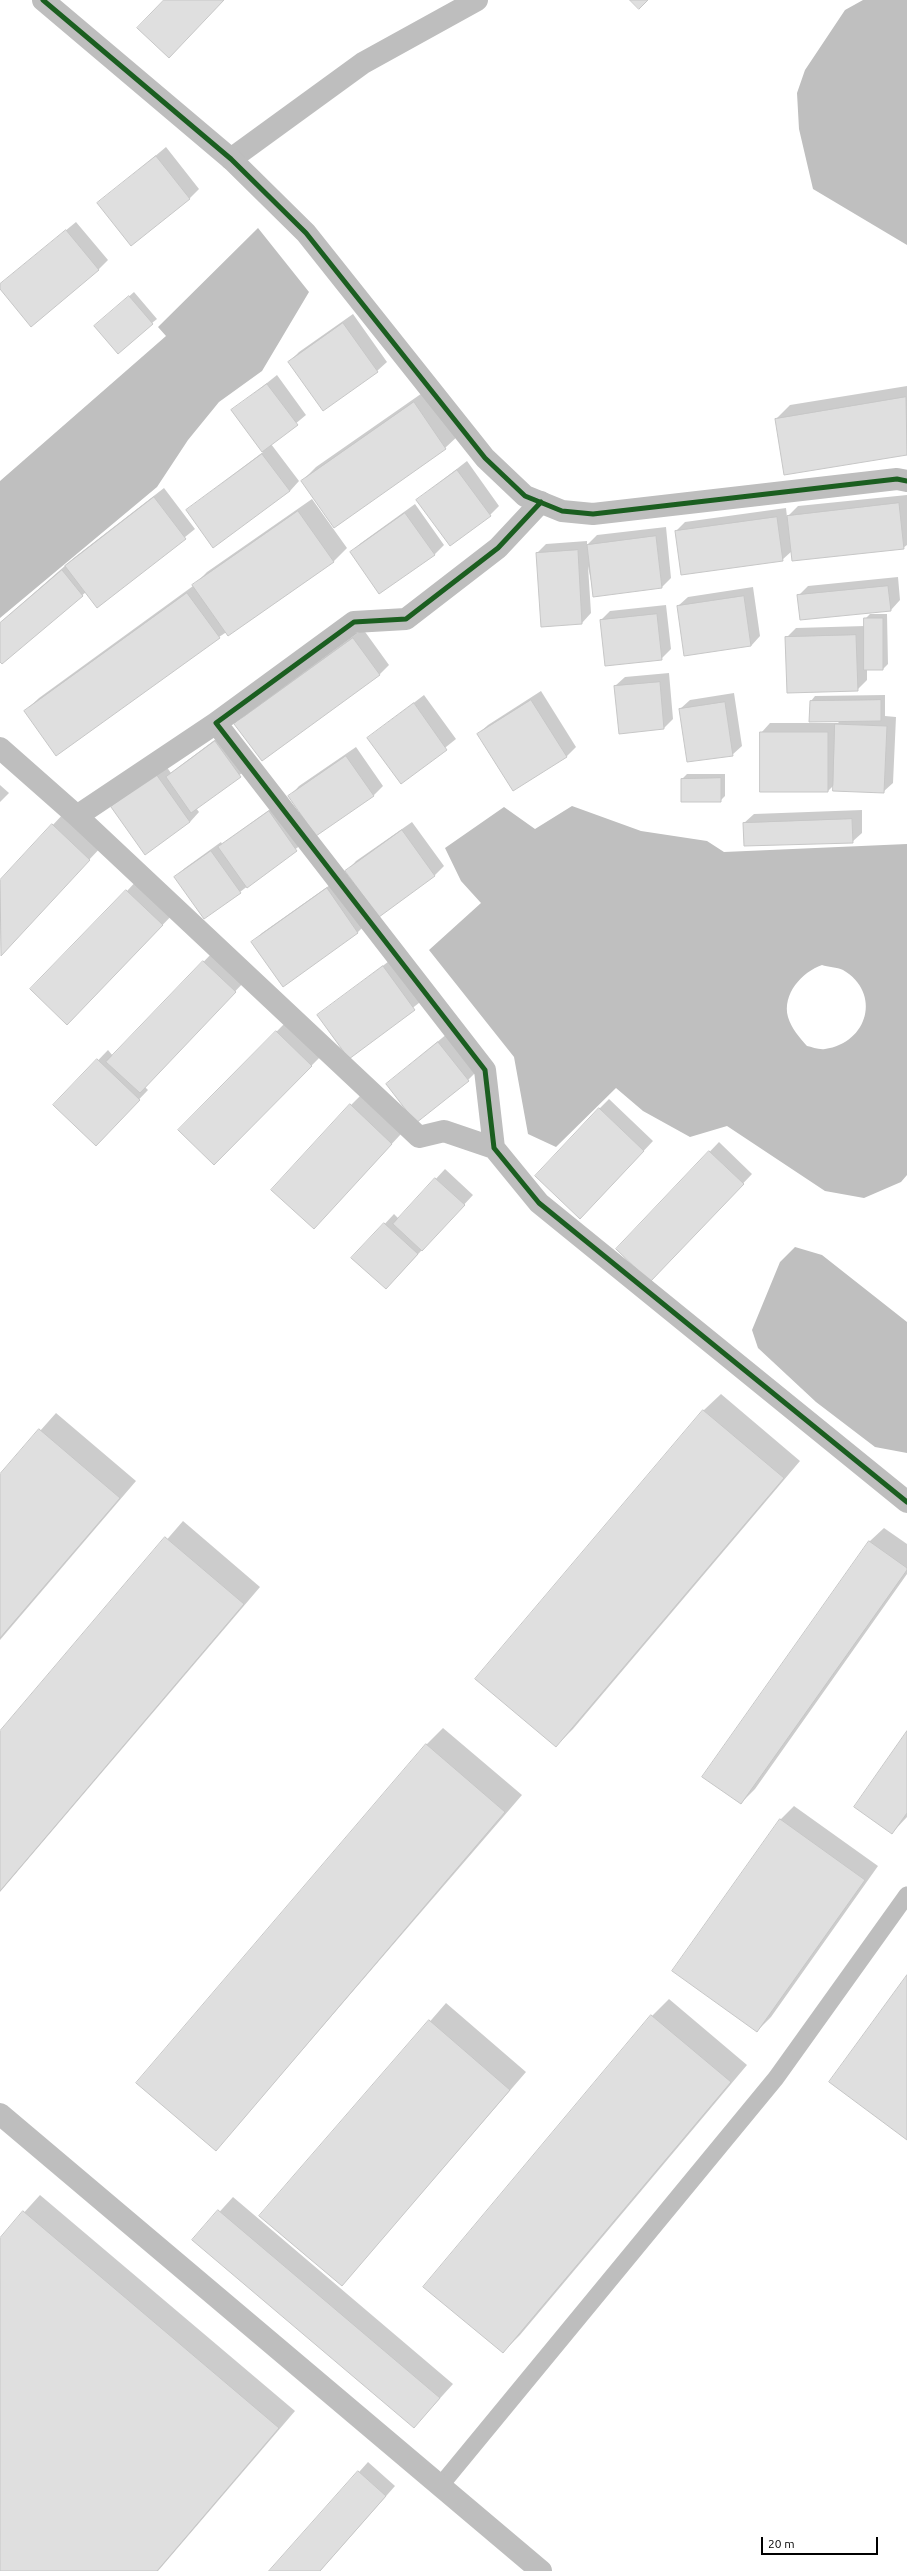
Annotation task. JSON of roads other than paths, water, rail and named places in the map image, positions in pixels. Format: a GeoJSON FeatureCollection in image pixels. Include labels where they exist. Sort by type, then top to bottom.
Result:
{"type":"FeatureCollection","features":[{"type":"Feature","properties":{"kind":"street"},"geometry":{"type":"LineString","coordinates":[[43,0],[231,159],[306,233],[485,458],[525,496],[562,511],[593,514],[897,479],[907,481]]}},
{"type":"Feature","properties":{"kind":"street"},"geometry":{"type":"LineString","coordinates":[[231,159],[363,63],[477,0]]}},
{"type":"Feature","properties":{"kind":"street"},"geometry":{"type":"LineString","coordinates":[[78,816],[216,723],[354,622],[406,619],[498,548],[541,502]]}},
{"type":"Feature","properties":{"kind":"street"},"geometry":{"type":"LineString","coordinates":[[216,723],[485,1070],[494,1148]]}},
{"type":"Feature","properties":{"kind":"street"},"geometry":{"type":"LineString","coordinates":[[0,748],[78,816],[419,1137],[444,1130],[494,1148],[539,1203],[907,1502]]}},
{"type":"Feature","properties":{"kind":"street"},"geometry":{"type":"LineString","coordinates":[[0,2114],[541,2571]]}},
{"type":"Feature","properties":{"kind":"lane"},"geometry":{"type":"LineString","coordinates":[[440,2486],[776,2078],[907,1896]]}}]}
